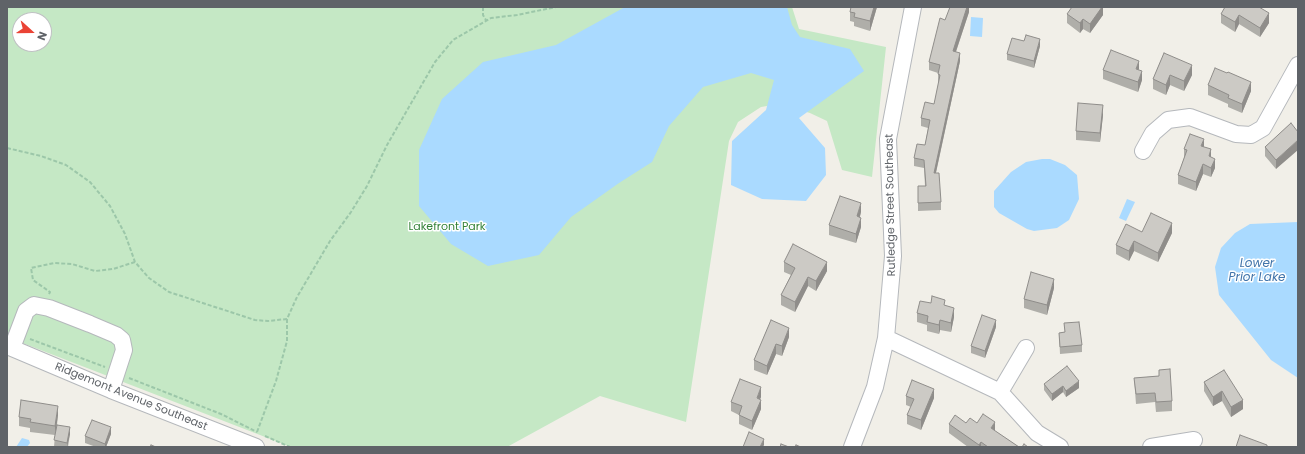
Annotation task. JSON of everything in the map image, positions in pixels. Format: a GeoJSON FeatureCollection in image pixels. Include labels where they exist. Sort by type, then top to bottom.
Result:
{"type":"FeatureCollection","features":[{"type":"Feature","properties":{"kind":"street","name":"Rutledge Street Southeast"},"geometry":{"type":"LineString","coordinates":[[852,447],[875,387],[886,338],[893,256],[888,139],[913,7]]}},
{"type":"Feature","properties":{"kind":"street"},"geometry":{"type":"LineString","coordinates":[[1143,151],[1153,133],[1168,120],[1190,117],[1236,134],[1251,135],[1263,128],[1298,65]]}},
{"type":"Feature","properties":{"kind":"street"},"geometry":{"type":"LineString","coordinates":[[12,343],[26,311],[34,305],[49,308],[116,335],[122,340],[124,350],[111,390]]}},
{"type":"Feature","properties":{"kind":"street"},"geometry":{"type":"LineString","coordinates":[[886,338],[1000,392],[1037,433],[1060,447]]}},
{"type":"Feature","properties":{"kind":"street","name":"Ridgemont Avenue Southeast"},"geometry":{"type":"LineString","coordinates":[[12,343],[111,390],[256,439]]}},
{"type":"Feature","properties":{"kind":"street"},"geometry":{"type":"LineString","coordinates":[[1000,392],[1026,348]]}},
{"type":"Feature","properties":{"kind":"street"},"geometry":{"type":"LineString","coordinates":[[1152,447],[1194,440]]}},
{"type":"Feature","properties":{"kind":"path"},"geometry":{"type":"LineString","coordinates":[[483,7],[483,15],[486,20]]}},
{"type":"Feature","properties":{"kind":"path"},"geometry":{"type":"LineString","coordinates":[[256,439],[276,381],[287,341],[287,319],[297,297],[330,241],[351,212],[367,186],[387,145],[435,62],[453,40],[486,20],[556,7]]}},
{"type":"Feature","properties":{"kind":"path"},"geometry":{"type":"LineString","coordinates":[[7,148],[41,156],[66,166],[90,182],[110,206],[125,234],[135,262],[149,278],[169,292],[255,320],[268,321],[287,319]]}},
{"type":"Feature","properties":{"kind":"path"},"geometry":{"type":"LineString","coordinates":[[49,296],[50,292],[33,280],[31,268],[54,263],[72,264],[95,271],[113,269],[135,262]]}},
{"type":"Feature","properties":{"kind":"path"},"geometry":{"type":"LineString","coordinates":[[12,343],[117,373],[221,414],[256,439],[290,447]]}},
{"type":"Feature","properties":{"kind":"green space","name":"Lakefront Park"},"geometry":{"type":"Polygon","coordinates":[[[7,7],[792,7],[799,29],[886,47],[872,177],[842,170],[827,121],[810,113],[779,104],[761,107],[738,122],[729,141],[686,422],[600,396],[507,447],[291,447],[7,337],[7,7]]]}},
{"type":"Feature","properties":{"kind":"water"},"geometry":{"type":"Polygon","coordinates":[[[625,7],[787,7],[792,25],[800,37],[850,49],[864,71],[799,118],[825,148],[826,175],[806,201],[762,199],[731,185],[732,141],[766,110],[774,80],[751,73],[703,87],[669,126],[652,162],[571,217],[539,255],[488,266],[451,244],[419,206],[419,150],[442,99],[483,62],[556,45],[625,7]]]}},
{"type":"Feature","properties":{"kind":"water"},"geometry":{"type":"Polygon","coordinates":[[[971,17],[983,18],[982,37],[970,36],[971,17]]]}},
{"type":"Feature","properties":{"kind":"water"},"geometry":{"type":"Polygon","coordinates":[[[1050,159],[1065,165],[1077,175],[1079,199],[1069,220],[1057,228],[1034,231],[1027,229],[999,213],[994,207],[994,191],[1011,172],[1026,162],[1050,159]]]}},
{"type":"Feature","properties":{"kind":"water"},"geometry":{"type":"Polygon","coordinates":[[[1127,199],[1135,202],[1126,221],[1119,218],[1127,199]]]}},
{"type":"Feature","properties":{"kind":"water","name":"Lower Prior Lake"},"geometry":{"type":"Polygon","coordinates":[[[1298,222],[1298,378],[1271,360],[1219,295],[1215,267],[1221,248],[1235,233],[1250,224],[1298,222]]]}},
{"type":"Feature","properties":{"kind":"water"},"geometry":{"type":"Polygon","coordinates":[[[22,438],[29,440],[30,443],[27,447],[16,447],[22,438]]]}},
{"type":"Feature","properties":{"kind":"building"},"geometry":{"type":"Polygon","coordinates":[[[851,7],[874,7],[870,21],[854,17],[855,13],[850,12],[851,7]]]}},
{"type":"Feature","properties":{"kind":"building"},"geometry":{"type":"Polygon","coordinates":[[[950,7],[967,7],[953,51],[960,53],[934,173],[939,173],[941,202],[918,203],[918,186],[926,186],[924,160],[914,158],[917,144],[925,145],[930,120],[921,118],[925,102],[934,104],[940,75],[938,74],[940,65],[929,62],[940,18],[945,20],[950,7]]]}},
{"type":"Feature","properties":{"kind":"building"},"geometry":{"type":"Polygon","coordinates":[[[1072,7],[1102,7],[1090,24],[1083,19],[1080,23],[1067,14],[1072,7]]]}},
{"type":"Feature","properties":{"kind":"building"},"geometry":{"type":"Polygon","coordinates":[[[1225,7],[1259,7],[1269,13],[1260,28],[1239,15],[1235,22],[1221,14],[1225,7]]]}},
{"type":"Feature","properties":{"kind":"building"},"geometry":{"type":"Polygon","coordinates":[[[1026,35],[1040,39],[1034,61],[1007,54],[1012,38],[1024,41],[1026,35]]]}},
{"type":"Feature","properties":{"kind":"building"},"geometry":{"type":"Polygon","coordinates":[[[1111,50],[1139,61],[1136,69],[1142,71],[1138,82],[1103,70],[1111,50]]]}},
{"type":"Feature","properties":{"kind":"building"},"geometry":{"type":"Polygon","coordinates":[[[1164,53],[1192,65],[1184,81],[1170,75],[1166,85],[1153,79],[1164,53]]]}},
{"type":"Feature","properties":{"kind":"building"},"geometry":{"type":"Polygon","coordinates":[[[1215,68],[1251,82],[1242,104],[1228,98],[1229,95],[1208,85],[1215,68]]]}},
{"type":"Feature","properties":{"kind":"building"},"geometry":{"type":"Polygon","coordinates":[[[1078,103],[1103,105],[1100,133],[1076,131],[1078,103]]]}},
{"type":"Feature","properties":{"kind":"building"},"geometry":{"type":"Polygon","coordinates":[[[1291,123],[1298,132],[1298,140],[1276,160],[1265,147],[1291,123]]]}},
{"type":"Feature","properties":{"kind":"building"},"geometry":{"type":"Polygon","coordinates":[[[1190,134],[1204,139],[1201,146],[1211,149],[1209,156],[1215,159],[1211,168],[1203,164],[1196,182],[1178,175],[1187,150],[1184,149],[1190,134]]]}},
{"type":"Feature","properties":{"kind":"building"},"geometry":{"type":"Polygon","coordinates":[[[840,196],[861,203],[857,216],[861,218],[856,234],[829,225],[840,196]]]}},
{"type":"Feature","properties":{"kind":"building"},"geometry":{"type":"Polygon","coordinates":[[[1151,213],[1172,223],[1158,253],[1134,241],[1129,251],[1116,245],[1126,224],[1142,232],[1151,213]]]}},
{"type":"Feature","properties":{"kind":"building"},"geometry":{"type":"Polygon","coordinates":[[[793,244],[827,262],[816,281],[808,277],[795,302],[781,295],[795,268],[784,262],[793,244]]]}},
{"type":"Feature","properties":{"kind":"building"},"geometry":{"type":"Polygon","coordinates":[[[1031,272],[1054,279],[1047,305],[1024,299],[1031,272]]]}},
{"type":"Feature","properties":{"kind":"building"},"geometry":{"type":"Polygon","coordinates":[[[932,296],[945,300],[944,305],[954,308],[951,323],[940,320],[939,325],[927,322],[928,316],[917,313],[920,301],[931,303],[932,296]]]}},
{"type":"Feature","properties":{"kind":"building"},"geometry":{"type":"Polygon","coordinates":[[[982,315],[996,320],[985,351],[971,346],[982,315]]]}},
{"type":"Feature","properties":{"kind":"building"},"geometry":{"type":"Polygon","coordinates":[[[771,320],[789,328],[782,346],[776,344],[767,366],[754,360],[771,320]]]}},
{"type":"Feature","properties":{"kind":"building"},"geometry":{"type":"Polygon","coordinates":[[[1079,322],[1082,345],[1060,347],[1059,333],[1065,332],[1064,323],[1079,322]]]}},
{"type":"Feature","properties":{"kind":"building"},"geometry":{"type":"Polygon","coordinates":[[[1067,366],[1079,381],[1066,391],[1063,386],[1052,394],[1044,384],[1067,366]]]}},
{"type":"Feature","properties":{"kind":"building"},"geometry":{"type":"Polygon","coordinates":[[[1170,369],[1172,401],[1156,402],[1155,393],[1136,394],[1134,378],[1159,376],[1159,370],[1170,369]]]}},
{"type":"Feature","properties":{"kind":"building"},"geometry":{"type":"Polygon","coordinates":[[[1224,370],[1243,400],[1231,407],[1222,391],[1213,397],[1204,382],[1224,370]]]}},
{"type":"Feature","properties":{"kind":"building"},"geometry":{"type":"Polygon","coordinates":[[[740,379],[761,387],[757,398],[761,400],[752,421],[739,415],[742,406],[731,402],[740,379]]]}},
{"type":"Feature","properties":{"kind":"building"},"geometry":{"type":"Polygon","coordinates":[[[912,380],[934,389],[921,420],[907,415],[914,399],[906,396],[912,380]]]}},
{"type":"Feature","properties":{"kind":"building"},"geometry":{"type":"Polygon","coordinates":[[[21,400],[58,406],[55,426],[30,422],[31,419],[19,417],[21,400]]]}},
{"type":"Feature","properties":{"kind":"building"},"geometry":{"type":"Polygon","coordinates":[[[983,414],[995,422],[991,428],[1019,447],[988,447],[981,442],[979,445],[949,424],[955,415],[966,423],[970,418],[977,423],[983,414]]]}},
{"type":"Feature","properties":{"kind":"building"},"geometry":{"type":"Polygon","coordinates":[[[92,420],[111,427],[105,444],[85,436],[92,420]]]}},
{"type":"Feature","properties":{"kind":"building"},"geometry":{"type":"Polygon","coordinates":[[[57,425],[70,427],[67,443],[54,440],[57,425]]]}},
{"type":"Feature","properties":{"kind":"building"},"geometry":{"type":"Polygon","coordinates":[[[749,432],[764,439],[760,447],[743,447],[749,432]]]}},
{"type":"Feature","properties":{"kind":"building"},"geometry":{"type":"Polygon","coordinates":[[[1240,435],[1267,445],[1267,447],[1236,447],[1240,435]]]}},
{"type":"Feature","properties":{"kind":"building"},"geometry":{"type":"Polygon","coordinates":[[[781,444],[789,447],[780,447],[781,444]]]}}]}
